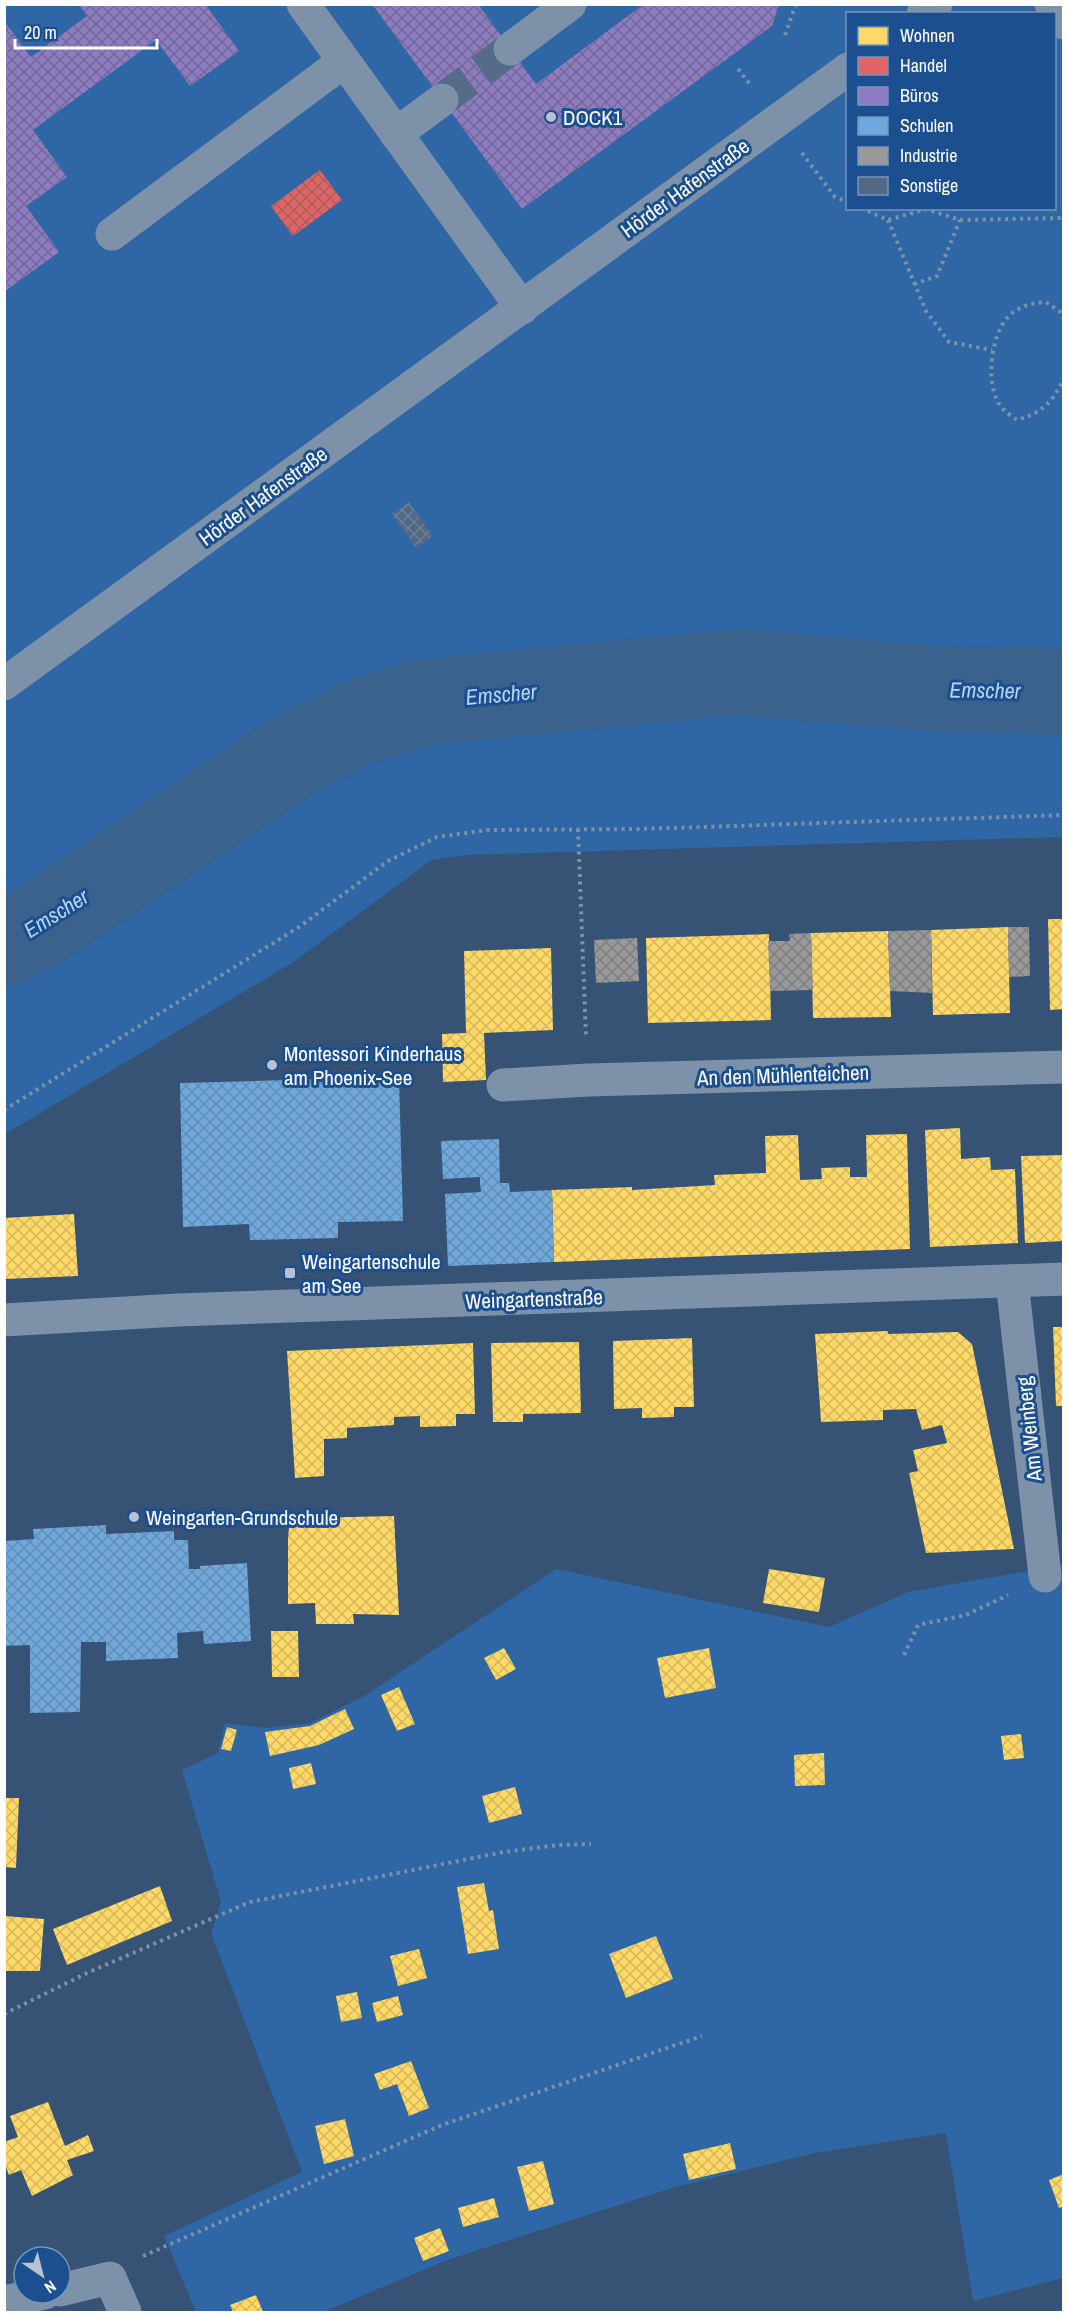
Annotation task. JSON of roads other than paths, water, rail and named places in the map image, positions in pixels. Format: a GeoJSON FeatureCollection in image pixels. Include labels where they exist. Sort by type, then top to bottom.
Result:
{"type":"FeatureCollection","features":[{"type":"Feature","properties":{"kind":"street"},"geometry":{"type":"LineString","coordinates":[[303,4],[522,308]]}},
{"type":"Feature","properties":{"kind":"street"},"geometry":{"type":"LineString","coordinates":[[510,49],[570,4]]}},
{"type":"Feature","properties":{"kind":"street"},"geometry":{"type":"LineString","coordinates":[[1051,4],[1064,22]]}},
{"type":"Feature","properties":{"kind":"street"},"geometry":{"type":"LineString","coordinates":[[112,234],[344,62]]}},
{"type":"Feature","properties":{"kind":"street","name":"Hörder Hafenstraße"},"geometry":{"type":"LineString","coordinates":[[4,684],[846,70]]}},
{"type":"Feature","properties":{"kind":"street"},"geometry":{"type":"LineString","coordinates":[[396,134],[442,100]]}},
{"type":"Feature","properties":{"kind":"street","name":"An den Mühlenteichen"},"geometry":{"type":"LineString","coordinates":[[503,1085],[588,1080],[1064,1067]]}},
{"type":"Feature","properties":{"kind":"street","name":"Weingartenstraße"},"geometry":{"type":"LineString","coordinates":[[4,1320],[178,1310],[1064,1279]]}},
{"type":"Feature","properties":{"kind":"street","name":"Am Weinberg"},"geometry":{"type":"LineString","coordinates":[[1012,1281],[1045,1576]]}},
{"type":"Feature","properties":{"kind":"street"},"geometry":{"type":"LineString","coordinates":[[72,2287],[110,2278],[125,2313]]}},
{"type":"Feature","properties":{"kind":"waterway","name":"Emscher"},"geometry":{"type":"LineString","coordinates":[[4,944],[43,923],[288,759],[357,723],[422,702],[740,672],[961,691],[1025,689],[1057,693],[1064,691]]}},
{"type":"Feature","properties":{"kind":"tunnel"},"geometry":{"type":"LineString","coordinates":[[442,100],[510,49]]}},
{"type":"Feature","properties":{"kind":"place","name":"DOCK1"},"geometry":{"type":"Point","coordinates":[551,117]}},
{"type":"Feature","properties":{"kind":"place","name":"Montessori Kinderhaus am Phoenix-See"},"geometry":{"type":"Point","coordinates":[272,1065]}},
{"type":"Feature","properties":{"kind":"place","name":"Weingartenschule am See"},"geometry":{"type":"Point","coordinates":[290,1273]}},
{"type":"Feature","properties":{"kind":"place","name":"Weingarten-Grundschule"},"geometry":{"type":"Point","coordinates":[134,1517]}}]}
